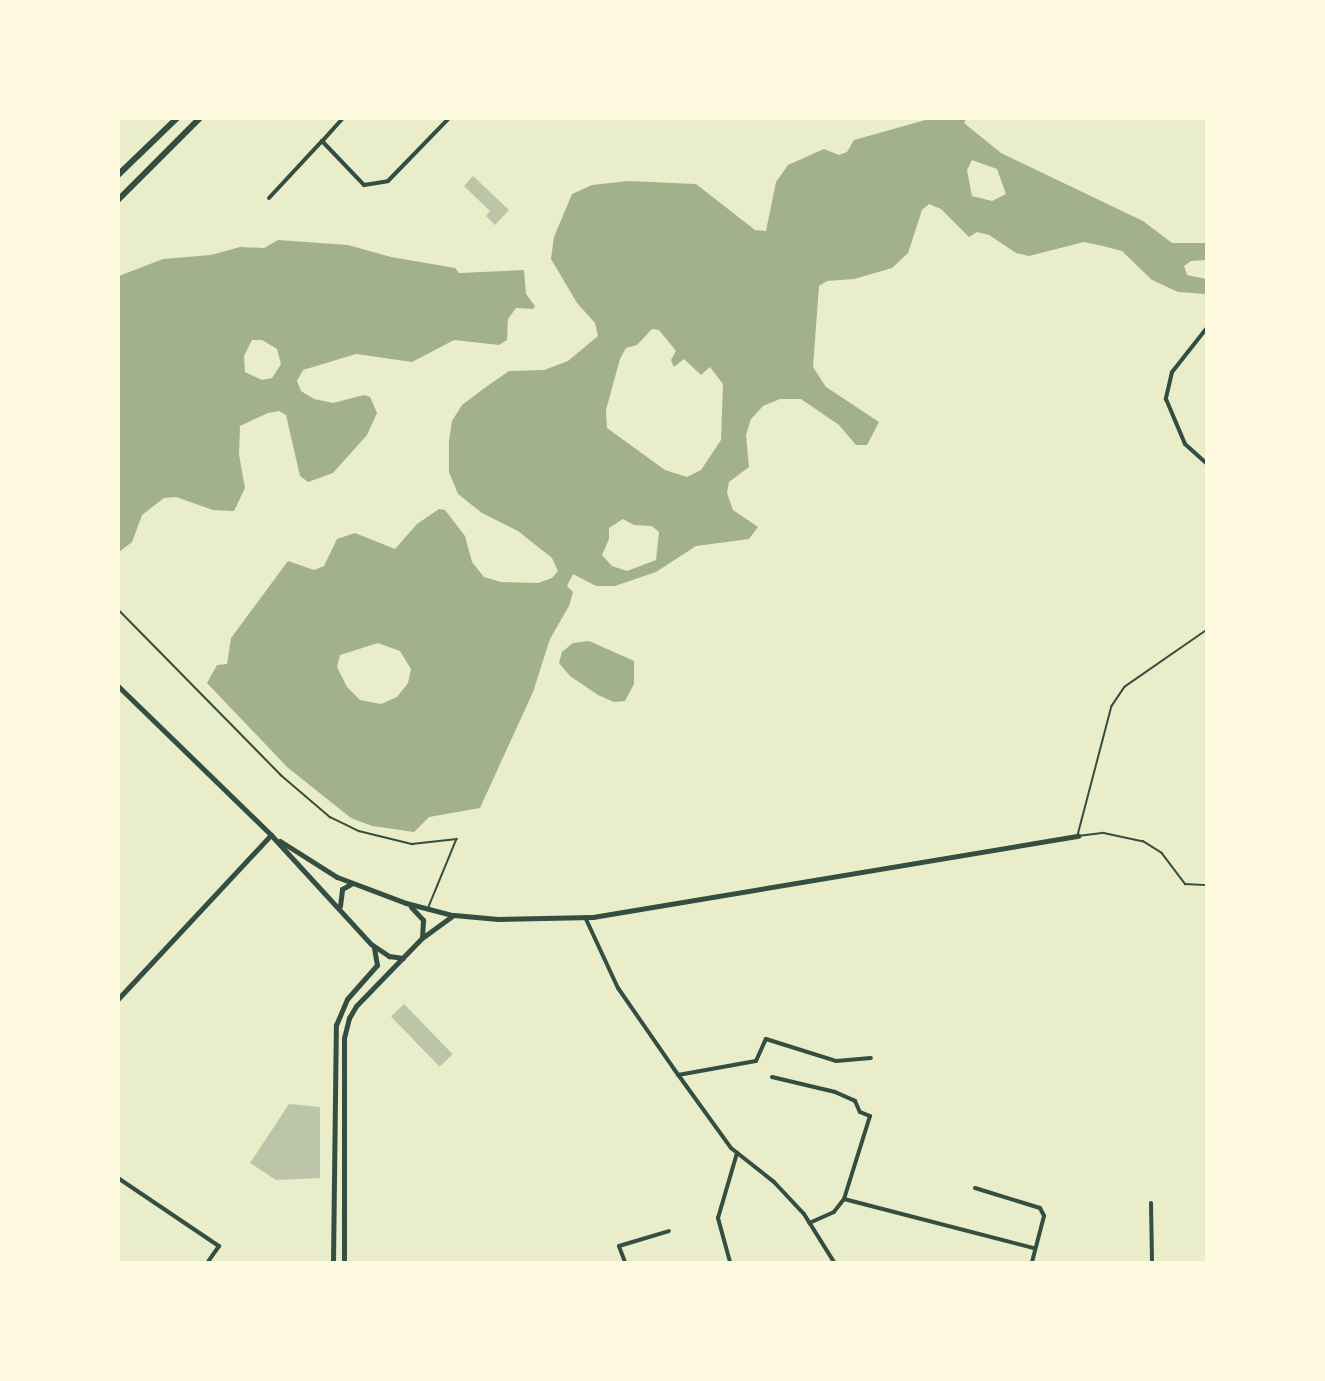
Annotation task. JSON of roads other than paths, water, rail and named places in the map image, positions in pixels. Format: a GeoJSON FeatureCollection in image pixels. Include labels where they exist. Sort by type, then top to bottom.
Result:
{"type":"FeatureCollection","features":[{"type":"Feature","properties":{"kind":"main road"},"geometry":{"type":"LineString","coordinates":[[118,175],[177,118]]}},
{"type":"Feature","properties":{"kind":"main road"},"geometry":{"type":"LineString","coordinates":[[118,200],[200,118]]}},
{"type":"Feature","properties":{"kind":"main road"},"geometry":{"type":"LineString","coordinates":[[118,686],[271,835],[340,906],[372,944],[389,956],[404,958]]}},
{"type":"Feature","properties":{"kind":"main road"},"geometry":{"type":"LineString","coordinates":[[271,835],[320,867],[356,885],[428,910],[454,915]]}},
{"type":"Feature","properties":{"kind":"main road"},"geometry":{"type":"LineString","coordinates":[[340,906],[344,885],[356,885]]}},
{"type":"Feature","properties":{"kind":"main road"},"geometry":{"type":"LineString","coordinates":[[406,903],[423,920],[422,938]]}},
{"type":"Feature","properties":{"kind":"main road"},"geometry":{"type":"LineString","coordinates":[[344,1263],[344,1038],[356,1005],[422,938],[454,915]]}},
{"type":"Feature","properties":{"kind":"main road"},"geometry":{"type":"LineString","coordinates":[[333,1263],[336,1025],[347,999],[377,965],[372,944]]}},
{"type":"Feature","properties":{"kind":"street"},"geometry":{"type":"LineString","coordinates":[[269,198],[343,118]]}},
{"type":"Feature","properties":{"kind":"street"},"geometry":{"type":"LineString","coordinates":[[322,141],[364,185],[380,184],[449,118]]}},
{"type":"Feature","properties":{"kind":"street"},"geometry":{"type":"LineString","coordinates":[[1206,328],[1172,372],[1166,399],[1185,444],[1206,463]]}},
{"type":"Feature","properties":{"kind":"street"},"geometry":{"type":"LineString","coordinates":[[118,999],[271,835]]}},
{"type":"Feature","properties":{"kind":"street"},"geometry":{"type":"LineString","coordinates":[[454,915],[498,919],[585,917],[1078,836]]}},
{"type":"Feature","properties":{"kind":"street"},"geometry":{"type":"LineString","coordinates":[[585,917],[618,988],[678,1075],[737,1153],[774,1182],[809,1223],[834,1263]]}},
{"type":"Feature","properties":{"kind":"street"},"geometry":{"type":"LineString","coordinates":[[678,1075],[756,1061],[766,1039],[836,1061],[871,1058]]}},
{"type":"Feature","properties":{"kind":"street"},"geometry":{"type":"LineString","coordinates":[[772,1077],[835,1092],[855,1101],[860,1112],[870,1116],[844,1199],[834,1212],[809,1223]]}},
{"type":"Feature","properties":{"kind":"street"},"geometry":{"type":"LineString","coordinates":[[730,1263],[718,1218],[737,1153]]}},
{"type":"Feature","properties":{"kind":"street"},"geometry":{"type":"LineString","coordinates":[[118,1178],[219,1246],[208,1263]]}},
{"type":"Feature","properties":{"kind":"street"},"geometry":{"type":"LineString","coordinates":[[975,1188],[1040,1208],[1044,1216],[1032,1263]]}},
{"type":"Feature","properties":{"kind":"street"},"geometry":{"type":"LineString","coordinates":[[844,1199],[1034,1248]]}},
{"type":"Feature","properties":{"kind":"street"},"geometry":{"type":"LineString","coordinates":[[1151,1203],[1152,1263]]}},
{"type":"Feature","properties":{"kind":"street"},"geometry":{"type":"LineString","coordinates":[[625,1263],[619,1246],[669,1231]]}},
{"type":"Feature","properties":{"kind":"lane"},"geometry":{"type":"LineString","coordinates":[[118,609],[282,775],[330,817],[359,831],[412,844],[457,839],[428,910]]}},
{"type":"Feature","properties":{"kind":"lane"},"geometry":{"type":"LineString","coordinates":[[1206,631],[1125,687],[1112,706],[1078,836],[1104,833],[1143,841],[1162,853],[1185,884],[1206,885]]}}]}
